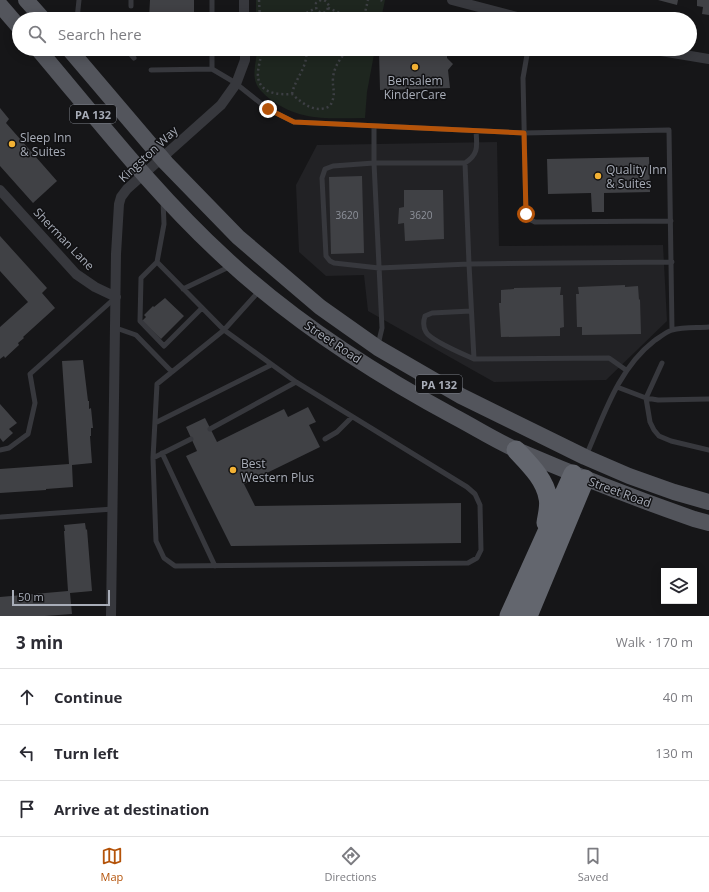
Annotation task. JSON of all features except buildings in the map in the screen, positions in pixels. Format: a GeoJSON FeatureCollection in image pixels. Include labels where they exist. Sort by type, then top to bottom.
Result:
{"type":"FeatureCollection","features":[{"type":"Feature","properties":{"kind":"highway"},"geometry":{"type":"LineString","coordinates":[[516,450],[537,474],[544,485],[548,499],[548,513],[542,544]]}},
{"type":"Feature","properties":{"kind":"highway"},"geometry":{"type":"LineString","coordinates":[[509,616],[542,544],[579,477]]}},
{"type":"Feature","properties":{"kind":"highway"},"geometry":{"type":"LineString","coordinates":[[528,616],[579,477]]}},
{"type":"Feature","properties":{"kind":"main road"},"geometry":{"type":"LineString","coordinates":[[26,0],[37,12]]}},
{"type":"Feature","properties":{"kind":"main road"},"geometry":{"type":"LineString","coordinates":[[0,5],[12,19]]}},
{"type":"Feature","properties":{"kind":"main road","name":"Street Road"},"geometry":{"type":"LineString","coordinates":[[44,56],[163,196],[193,227],[260,289],[343,350],[390,380],[516,450],[579,477],[694,519],[709,523]]}},
{"type":"Feature","properties":{"kind":"main road","name":"Street Road"},"geometry":{"type":"LineString","coordinates":[[75,56],[161,158],[200,200],[244,241],[320,307],[378,348],[461,396],[585,457],[629,476],[674,492],[709,502]]}},
{"type":"Feature","properties":{"kind":"main road"},"geometry":{"type":"LineString","coordinates":[[579,477],[585,457]]}},
{"type":"Feature","properties":{"kind":"street"},"geometry":{"type":"LineString","coordinates":[[244,0],[244,12]]}},
{"type":"Feature","properties":{"kind":"street"},"geometry":{"type":"LineString","coordinates":[[452,0],[498,12]]}},
{"type":"Feature","properties":{"kind":"street","name":"Kingston Way"},"geometry":{"type":"LineString","coordinates":[[111,616],[116,254],[119,204],[121,197],[127,189],[220,105],[236,84],[245,60],[245,56]]}},
{"type":"Feature","properties":{"kind":"street"},"geometry":{"type":"LineString","coordinates":[[691,56],[709,59]]}},
{"type":"Feature","properties":{"kind":"street","name":"Sherman Lane"},"geometry":{"type":"LineString","coordinates":[[0,190],[76,274],[95,287],[116,297]]}},
{"type":"Feature","properties":{"kind":"lane"},"geometry":{"type":"LineString","coordinates":[[78,12],[79,0]]}},
{"type":"Feature","properties":{"kind":"lane"},"geometry":{"type":"LineString","coordinates":[[212,0],[212,12]]}},
{"type":"Feature","properties":{"kind":"lane"},"geometry":{"type":"LineString","coordinates":[[212,56],[212,69]]}},
{"type":"Feature","properties":{"kind":"lane"},"geometry":{"type":"LineString","coordinates":[[527,56],[523,78],[526,214],[529,219],[535,222],[671,221]]}},
{"type":"Feature","properties":{"kind":"lane"},"geometry":{"type":"LineString","coordinates":[[151,70],[212,69],[236,84],[268,109],[294,122],[524,133],[669,130],[672,330]]}},
{"type":"Feature","properties":{"kind":"lane"},"geometry":{"type":"LineString","coordinates":[[374,127],[374,163],[382,328],[378,348]]}},
{"type":"Feature","properties":{"kind":"lane"},"geometry":{"type":"LineString","coordinates":[[476,131],[477,146],[475,154],[465,163],[374,163],[333,166],[325,169],[322,178],[325,248],[326,256],[330,261],[379,268],[469,264],[672,262]]}},
{"type":"Feature","properties":{"kind":"lane"},"geometry":{"type":"LineString","coordinates":[[465,163],[474,359]]}},
{"type":"Feature","properties":{"kind":"lane"},"geometry":{"type":"LineString","coordinates":[[163,196],[164,224],[157,262],[141,278],[140,322],[164,346],[202,308]]}},
{"type":"Feature","properties":{"kind":"lane"},"geometry":{"type":"LineString","coordinates":[[157,262],[224,330],[271,365],[296,382],[467,487],[475,494],[480,505],[481,550],[477,558],[468,563],[215,566],[175,566],[164,558],[156,541],[153,458],[157,384],[224,330],[260,289]]}},
{"type":"Feature","properties":{"kind":"lane"},"geometry":{"type":"LineString","coordinates":[[183,289],[233,265]]}},
{"type":"Feature","properties":{"kind":"lane"},"geometry":{"type":"LineString","coordinates":[[0,450],[9,448],[28,434],[35,403],[30,374],[116,297]]}},
{"type":"Feature","properties":{"kind":"lane"},"geometry":{"type":"LineString","coordinates":[[471,311],[432,313],[425,316],[423,324],[426,332],[434,340],[474,359],[609,358],[626,370]]}},
{"type":"Feature","properties":{"kind":"lane"},"geometry":{"type":"LineString","coordinates":[[585,457],[626,370],[650,345],[672,330],[709,327]]}},
{"type":"Feature","properties":{"kind":"lane"},"geometry":{"type":"LineString","coordinates":[[116,328],[136,335],[172,372]]}},
{"type":"Feature","properties":{"kind":"lane"},"geometry":{"type":"LineString","coordinates":[[662,363],[646,398],[650,422],[654,430],[659,436],[671,441],[709,450]]}},
{"type":"Feature","properties":{"kind":"lane"},"geometry":{"type":"LineString","coordinates":[[155,423],[271,365]]}},
{"type":"Feature","properties":{"kind":"lane"},"geometry":{"type":"LineString","coordinates":[[210,429],[296,382]]}},
{"type":"Feature","properties":{"kind":"lane"},"geometry":{"type":"LineString","coordinates":[[617,387],[646,398],[658,400],[709,399]]}},
{"type":"Feature","properties":{"kind":"lane"},"geometry":{"type":"LineString","coordinates":[[325,439],[337,432],[352,416]]}},
{"type":"Feature","properties":{"kind":"lane"},"geometry":{"type":"LineString","coordinates":[[153,458],[191,439]]}},
{"type":"Feature","properties":{"kind":"lane"},"geometry":{"type":"LineString","coordinates":[[162,453],[215,566]]}},
{"type":"Feature","properties":{"kind":"lane"},"geometry":{"type":"LineString","coordinates":[[1,517],[113,509]]}},
{"type":"Feature","properties":{"kind":"path"},"geometry":{"type":"LineString","coordinates":[[259,0],[260,12]]}},
{"type":"Feature","properties":{"kind":"path"},"geometry":{"type":"LineString","coordinates":[[316,8],[317,2],[321,0]]}},
{"type":"Feature","properties":{"kind":"path"},"geometry":{"type":"LineString","coordinates":[[324,0],[328,4],[326,12]]}},
{"type":"Feature","properties":{"kind":"path"},"geometry":{"type":"LineString","coordinates":[[365,12],[368,0]]}},
{"type":"Feature","properties":{"kind":"path"},"geometry":{"type":"LineString","coordinates":[[316,8],[320,12]]}},
{"type":"Feature","properties":{"kind":"path"},"geometry":{"type":"LineString","coordinates":[[308,12],[316,8]]}},
{"type":"Feature","properties":{"kind":"path"},"geometry":{"type":"LineString","coordinates":[[328,8],[338,12]]}},
{"type":"Feature","properties":{"kind":"path"},"geometry":{"type":"LineString","coordinates":[[261,56],[258,73],[264,89],[280,94],[292,94],[311,108],[325,109],[330,106],[335,93],[333,79],[334,71],[337,63],[342,56]]}},
{"type":"Feature","properties":{"kind":"path"},"geometry":{"type":"LineString","coordinates":[[292,94],[293,88],[305,62],[305,56]]}},
{"type":"Feature","properties":{"kind":"shaded area"},"geometry":{"type":"Polygon","coordinates":[[[256,0],[385,0],[382,12],[256,12],[256,0]]]}},
{"type":"Feature","properties":{"kind":"shaded area"},"geometry":{"type":"Polygon","coordinates":[[[256,56],[374,56],[367,92],[365,118],[327,118],[292,112],[264,94],[256,83],[256,56]]]}},
{"type":"Feature","properties":{"kind":"shaded area"},"geometry":{"type":"Polygon","coordinates":[[[497,142],[499,246],[663,245],[667,321],[606,380],[494,382],[368,311],[364,275],[326,276],[299,252],[296,185],[317,145],[497,142]]]}},
{"type":"Feature","properties":{"kind":"place","name":"Bensalem KinderCare"},"geometry":{"type":"Point","coordinates":[415,67]}},
{"type":"Feature","properties":{"kind":"place","name":"Sleep Inn & Suites"},"geometry":{"type":"Point","coordinates":[12,144]}},
{"type":"Feature","properties":{"kind":"place","name":"Quality Inn & Suites"},"geometry":{"type":"Point","coordinates":[598,176]}},
{"type":"Feature","properties":{"kind":"place","name":"Best Western Plus"},"geometry":{"type":"Point","coordinates":[233,470]}},
{"type":"Feature","properties":{"kind":"route"},"geometry":{"type":"LineString","coordinates":[[268,109],[294,122],[524,133],[526,214]]}}]}
